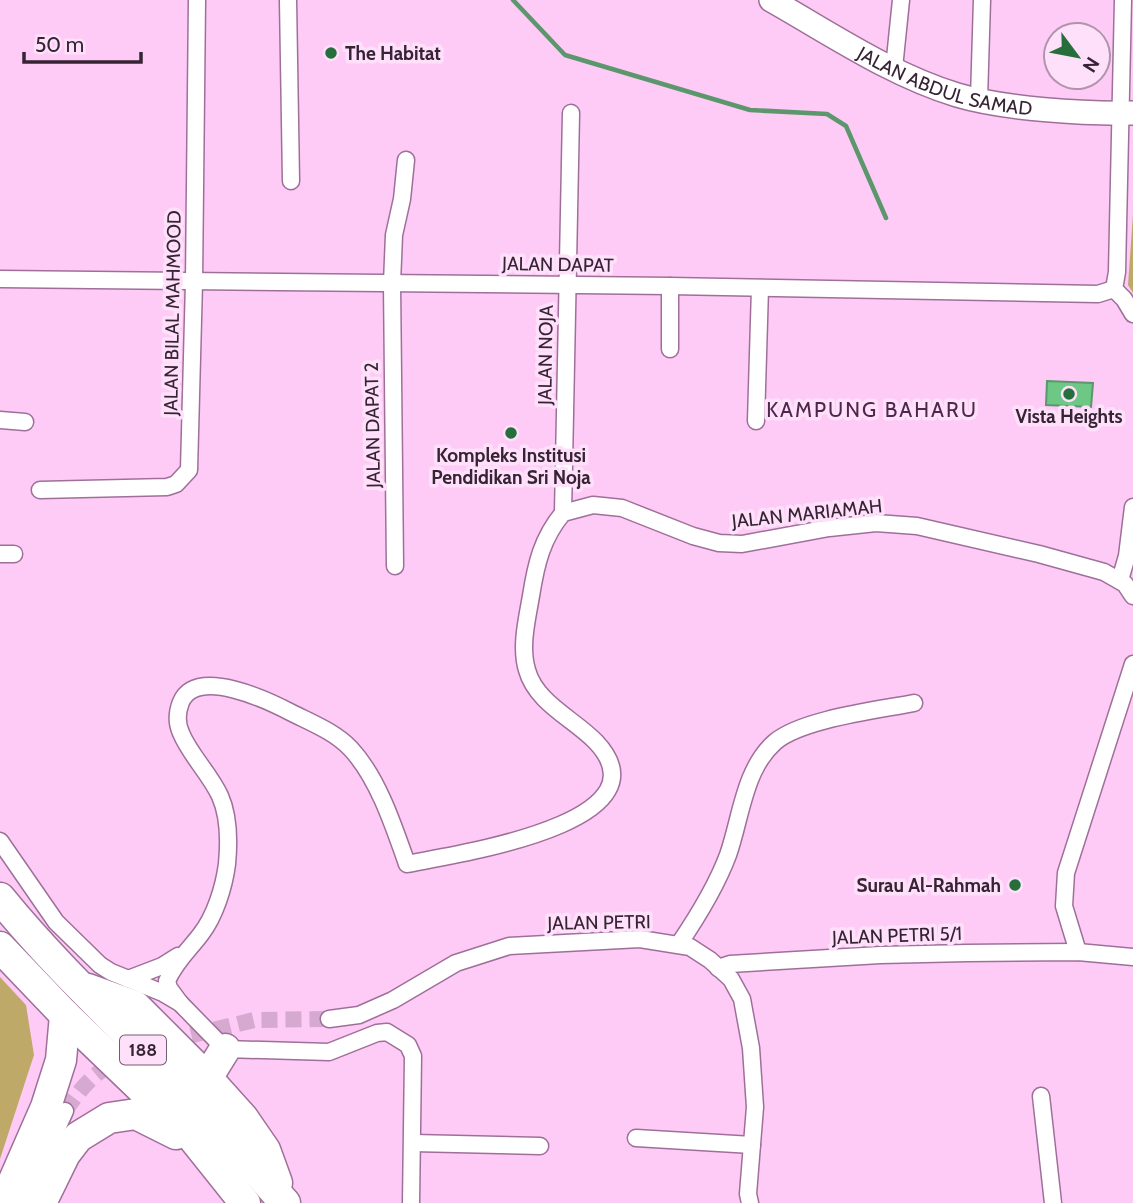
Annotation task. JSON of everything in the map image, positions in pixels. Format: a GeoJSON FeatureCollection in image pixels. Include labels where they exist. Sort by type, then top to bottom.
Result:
{"type":"FeatureCollection","features":[{"type":"Feature","properties":{"kind":"highway","name":"188"},"geometry":{"type":"LineString","coordinates":[[0,898],[24,928],[79,986],[211,1119],[285,1203]]}},
{"type":"Feature","properties":{"kind":"highway","name":"188"},"geometry":{"type":"LineString","coordinates":[[0,947],[65,1015],[201,1147],[245,1203]]}},
{"type":"Feature","properties":{"kind":"highway"},"geometry":{"type":"LineString","coordinates":[[79,986],[135,1006],[207,1078],[243,1118],[265,1150],[285,1203]]}},
{"type":"Feature","properties":{"kind":"highway"},"geometry":{"type":"LineString","coordinates":[[4,1203],[46,1107],[61,1060],[65,1015]]}},
{"type":"Feature","properties":{"kind":"highway"},"geometry":{"type":"LineString","coordinates":[[207,1078],[225,1049]]}},
{"type":"Feature","properties":{"kind":"highway"},"geometry":{"type":"LineString","coordinates":[[41,1203],[65,1154],[78,1137],[109,1118],[136,1114],[201,1147]]}},
{"type":"Feature","properties":{"kind":"street","name":"JALAN BILAL MAHMOOD"},"geometry":{"type":"LineString","coordinates":[[40,490],[167,487],[176,484],[189,470],[197,0]]}},
{"type":"Feature","properties":{"kind":"street"},"geometry":{"type":"LineString","coordinates":[[288,0],[291,181]]}},
{"type":"Feature","properties":{"kind":"street","name":"JALAN ABDUL SAMAD"},"geometry":{"type":"LineString","coordinates":[[771,0],[866,54],[957,95],[1045,108],[1127,113]]}},
{"type":"Feature","properties":{"kind":"street"},"geometry":{"type":"LineString","coordinates":[[894,68],[901,0]]}},
{"type":"Feature","properties":{"kind":"street"},"geometry":{"type":"LineString","coordinates":[[979,99],[982,0]]}},
{"type":"Feature","properties":{"kind":"street"},"geometry":{"type":"LineString","coordinates":[[1123,0],[1127,113],[1114,289],[1133,314]]}},
{"type":"Feature","properties":{"kind":"street","name":"JALAN NOJA"},"geometry":{"type":"LineString","coordinates":[[563,513],[570,113]]}},
{"type":"Feature","properties":{"kind":"street","name":"JALAN DAPAT 2"},"geometry":{"type":"LineString","coordinates":[[395,566],[392,283],[394,235],[402,199],[406,160]]}},
{"type":"Feature","properties":{"kind":"street","name":"JALAN DAPAT"},"geometry":{"type":"LineString","coordinates":[[0,279],[670,286],[1098,294],[1114,289]]}},
{"type":"Feature","properties":{"kind":"street"},"geometry":{"type":"LineString","coordinates":[[670,286],[670,349]]}},
{"type":"Feature","properties":{"kind":"street"},"geometry":{"type":"LineString","coordinates":[[756,421],[760,288]]}},
{"type":"Feature","properties":{"kind":"street"},"geometry":{"type":"LineString","coordinates":[[0,420],[25,422]]}},
{"type":"Feature","properties":{"kind":"street","name":"JALAN MARIAMAH"},"geometry":{"type":"LineString","coordinates":[[563,513],[593,505],[622,508],[693,536],[719,543],[743,544],[829,528],[876,523],[917,526],[1104,572],[1120,580],[1133,596]]}},
{"type":"Feature","properties":{"kind":"street"},"geometry":{"type":"LineString","coordinates":[[411,1203],[413,1055],[408,1045],[399,1037],[387,1032],[377,1032],[329,1052],[225,1049],[169,988],[167,981],[183,953],[202,932],[214,908],[226,864],[228,840],[227,818],[220,796],[180,732],[177,714],[183,698],[194,689],[208,686],[235,689],[271,702],[329,731],[351,749],[379,793],[407,864],[495,846],[557,827],[601,802],[611,783],[612,772],[607,756],[597,743],[551,705],[535,686],[527,670],[524,650],[535,566],[543,541],[563,513]]}},
{"type":"Feature","properties":{"kind":"street"},"geometry":{"type":"LineString","coordinates":[[1120,580],[1127,556],[1133,513]]}},
{"type":"Feature","properties":{"kind":"street"},"geometry":{"type":"LineString","coordinates":[[1132,672],[1066,873],[1065,906],[1078,952],[1133,957]]}},
{"type":"Feature","properties":{"kind":"street"},"geometry":{"type":"LineString","coordinates":[[679,944],[703,908],[728,855],[758,763],[776,741],[805,728],[844,716],[914,703]]}},
{"type":"Feature","properties":{"kind":"street"},"geometry":{"type":"LineString","coordinates":[[0,841],[56,922],[100,965],[180,1003]]}},
{"type":"Feature","properties":{"kind":"street","name":"JALAN PETRI"},"geometry":{"type":"LineString","coordinates":[[329,1020],[359,1015],[393,1000],[456,963],[509,946],[640,939],[690,947],[731,979],[741,999],[751,1048],[755,1107],[748,1194],[750,1203]]}},
{"type":"Feature","properties":{"kind":"street","name":"JALAN PETRI 5/1"},"geometry":{"type":"LineString","coordinates":[[718,968],[730,964],[880,955],[1078,952]]}},
{"type":"Feature","properties":{"kind":"street"},"geometry":{"type":"LineString","coordinates":[[128,979],[162,966],[183,953]]}},
{"type":"Feature","properties":{"kind":"street"},"geometry":{"type":"LineString","coordinates":[[1041,1096],[1053,1203]]}},
{"type":"Feature","properties":{"kind":"street"},"geometry":{"type":"LineString","coordinates":[[23,1203],[65,1111]]}},
{"type":"Feature","properties":{"kind":"street"},"geometry":{"type":"LineString","coordinates":[[636,1138],[752,1145]]}},
{"type":"Feature","properties":{"kind":"street"},"geometry":{"type":"LineString","coordinates":[[413,1143],[540,1146]]}},
{"type":"Feature","properties":{"kind":"shaded area"},"geometry":{"type":"Polygon","coordinates":[[[1133,214],[1133,293],[1128,285],[1133,214]]]}},
{"type":"Feature","properties":{"kind":"shaded area","name":"Vista Heights"},"geometry":{"type":"Polygon","coordinates":[[[1047,381],[1093,383],[1091,407],[1046,405],[1047,381]]]}},
{"type":"Feature","properties":{"kind":"shaded area"},"geometry":{"type":"Polygon","coordinates":[[[0,977],[26,1005],[34,1055],[0,1159],[0,977]]]}},
{"type":"Feature","properties":{"kind":"waterway"},"geometry":{"type":"LineString","coordinates":[[513,0],[565,55],[750,110],[827,114],[846,126],[886,218]]}},
{"type":"Feature","properties":{"kind":"tunnel"},"geometry":{"type":"LineString","coordinates":[[168,1041],[254,1020],[329,1019]]}},
{"type":"Feature","properties":{"kind":"tunnel"},"geometry":{"type":"LineString","coordinates":[[65,1111],[94,1076],[118,1061]]}},
{"type":"Feature","properties":{"kind":"place","name":"The Habitat"},"geometry":{"type":"Point","coordinates":[331,53]}},
{"type":"Feature","properties":{"kind":"place","name":"Vista Heights"},"geometry":{"type":"Point","coordinates":[1069,394]}},
{"type":"Feature","properties":{"kind":"place","name":"Kompleks Institusi Pendidikan Sri Noja"},"geometry":{"type":"Point","coordinates":[511,433]}},
{"type":"Feature","properties":{"kind":"place","name":"Surau Al-Rahmah"},"geometry":{"type":"Point","coordinates":[1015,885]}},
{"type":"Feature","properties":{"kind":"district","name":"KAMPUNG BAHARU"},"geometry":{"type":"Point","coordinates":[872,410]}}]}
